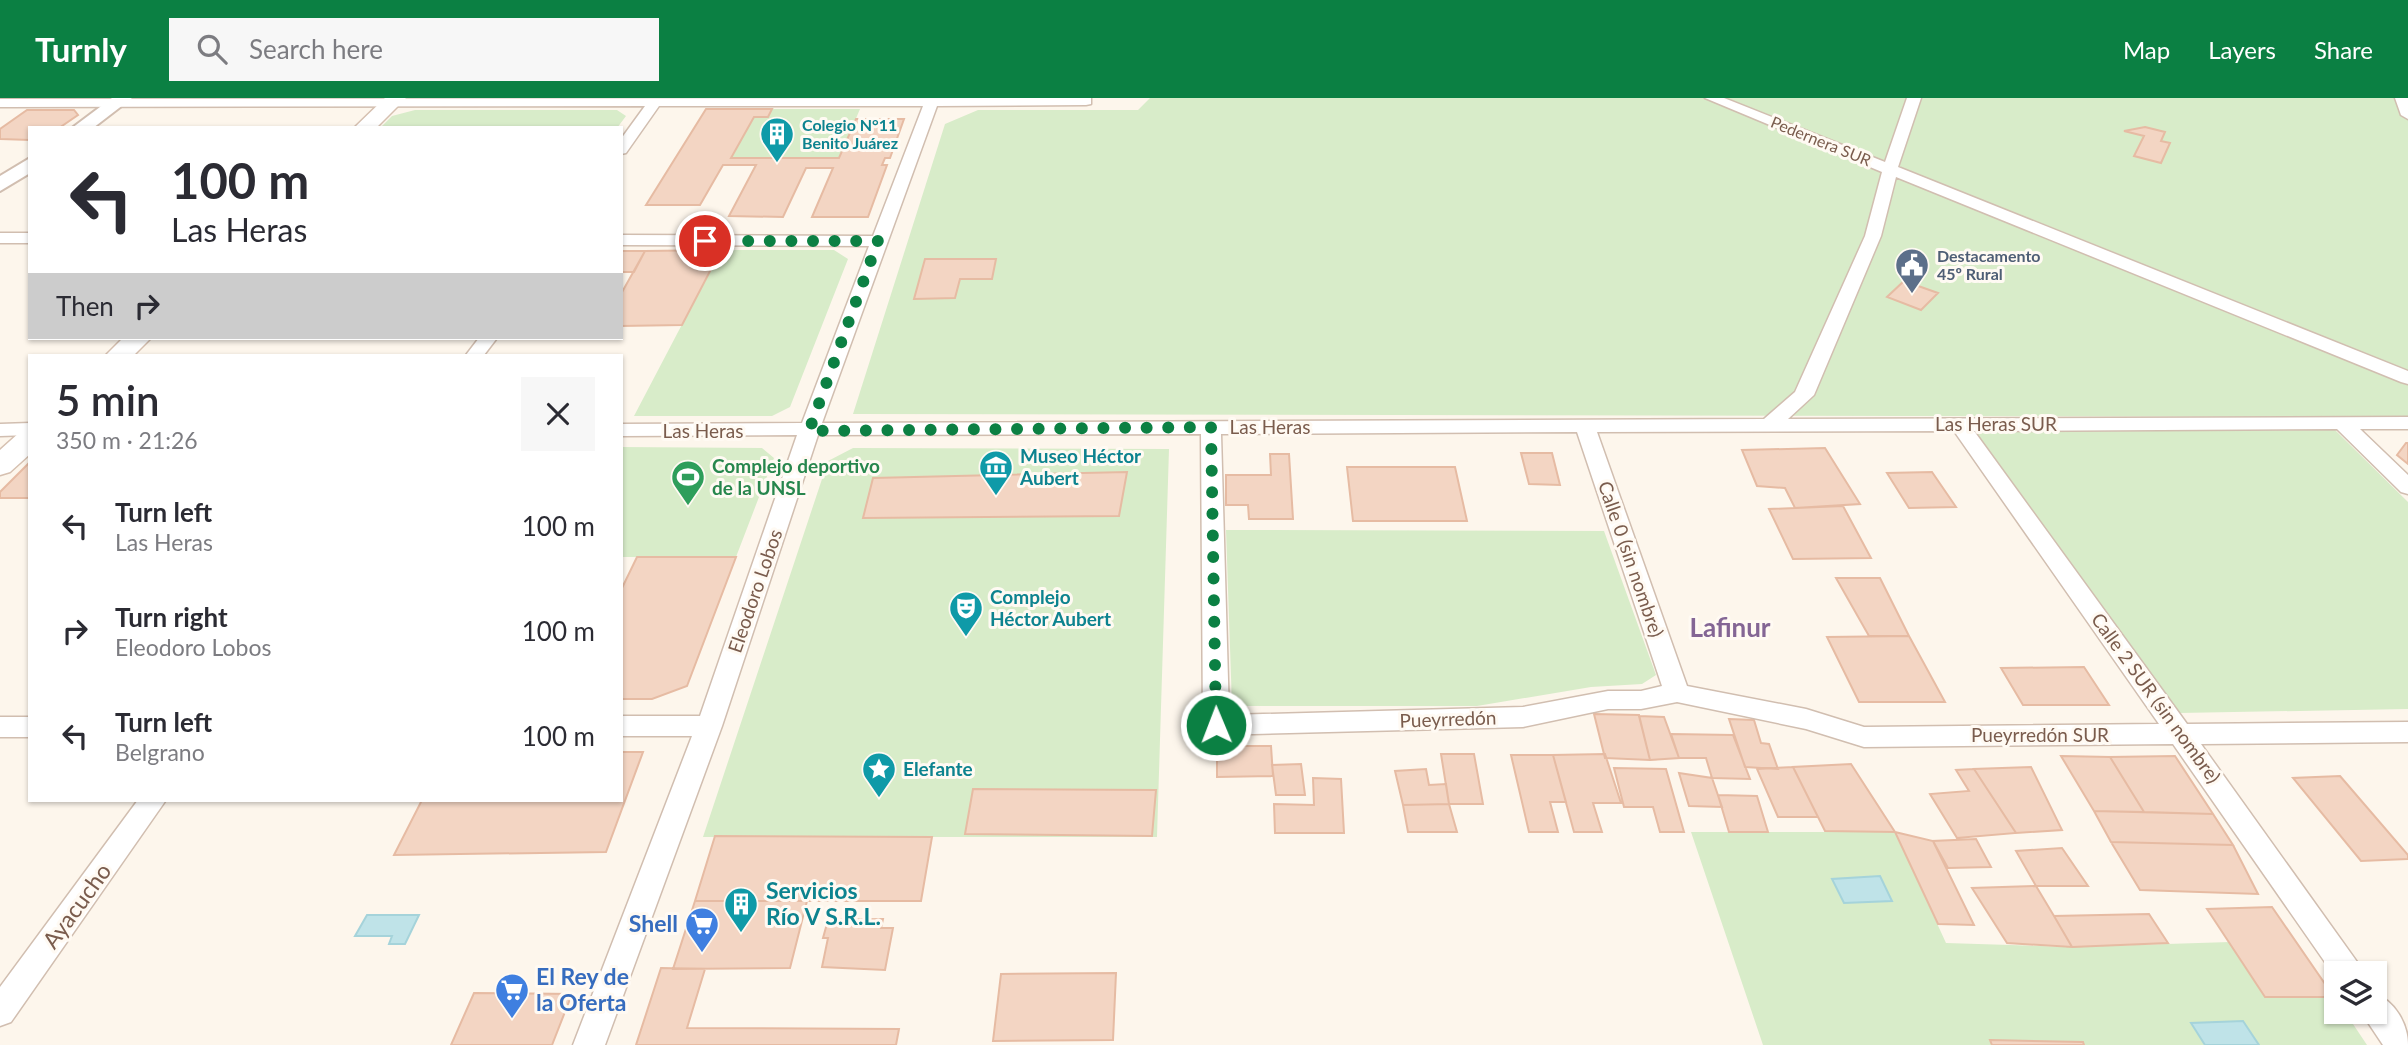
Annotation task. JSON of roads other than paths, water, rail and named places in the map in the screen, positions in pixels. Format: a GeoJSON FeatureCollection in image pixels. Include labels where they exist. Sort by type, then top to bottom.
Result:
{"type":"FeatureCollection","features":[{"type":"Feature","properties":{"kind":"main road"},"geometry":{"type":"LineString","coordinates":[[366,126],[394,100]]}},
{"type":"Feature","properties":{"kind":"main road"},"geometry":{"type":"LineString","coordinates":[[120,354],[136,340]]}},
{"type":"Feature","properties":{"kind":"main road"},"geometry":{"type":"LineString","coordinates":[[0,466],[28,441]]}},
{"type":"Feature","properties":{"kind":"street","name":"Pedernera SUR"},"geometry":{"type":"LineString","coordinates":[[1712,98],[2408,378]]}},
{"type":"Feature","properties":{"kind":"street"},"geometry":{"type":"LineString","coordinates":[[1771,424],[1804,395],[1873,236],[1890,169],[1914,98]]}},
{"type":"Feature","properties":{"kind":"street"},"geometry":{"type":"LineString","coordinates":[[2402,98],[2408,116]]}},
{"type":"Feature","properties":{"kind":"street"},"geometry":{"type":"LineString","coordinates":[[0,103],[933,99],[1086,101]]}},
{"type":"Feature","properties":{"kind":"street","name":"Eleodoro Lobos"},"geometry":{"type":"LineString","coordinates":[[589,1045],[709,726],[809,431],[933,99]]}},
{"type":"Feature","properties":{"kind":"street"},"geometry":{"type":"LineString","coordinates":[[623,147],[657,100]]}},
{"type":"Feature","properties":{"kind":"street"},"geometry":{"type":"LineString","coordinates":[[84,126],[119,101]]}},
{"type":"Feature","properties":{"kind":"street"},"geometry":{"type":"LineString","coordinates":[[0,185],[28,165]]}},
{"type":"Feature","properties":{"kind":"street"},"geometry":{"type":"LineString","coordinates":[[0,238],[28,238]]}},
{"type":"Feature","properties":{"kind":"street"},"geometry":{"type":"LineString","coordinates":[[623,240],[878,241]]}},
{"type":"Feature","properties":{"kind":"street"},"geometry":{"type":"LineString","coordinates":[[476,354],[486,340]]}},
{"type":"Feature","properties":{"kind":"street"},"geometry":{"type":"LineString","coordinates":[[2342,423],[2408,487]]}},
{"type":"Feature","properties":{"kind":"street","name":"Las Heras SUR"},"geometry":{"type":"LineString","coordinates":[[1584,424],[2408,423]]}},
{"type":"Feature","properties":{"kind":"street","name":"Las Heras"},"geometry":{"type":"LineString","coordinates":[[623,430],[809,431],[1584,424]]}},
{"type":"Feature","properties":{"kind":"street","name":"Calle 0 (sin nombre)"},"geometry":{"type":"LineString","coordinates":[[1584,424],[1677,693]]}},
{"type":"Feature","properties":{"kind":"street","name":"Calle 2 SUR (sin nombre)"},"geometry":{"type":"LineString","coordinates":[[1959,424],[2183,734],[2342,961]]}},
{"type":"Feature","properties":{"kind":"street","name":"Pueyrredón"},"geometry":{"type":"LineString","coordinates":[[1211,427],[1216,725],[1523,717],[1608,700],[1641,700],[1677,693]]}},
{"type":"Feature","properties":{"kind":"street"},"geometry":{"type":"LineString","coordinates":[[0,430],[28,429]]}},
{"type":"Feature","properties":{"kind":"street","name":"Pueyrredón SUR"},"geometry":{"type":"LineString","coordinates":[[1677,693],[1806,719],[1864,737],[2408,732]]}},
{"type":"Feature","properties":{"kind":"street"},"geometry":{"type":"LineString","coordinates":[[623,726],[709,726]]}},
{"type":"Feature","properties":{"kind":"street"},"geometry":{"type":"LineString","coordinates":[[0,727],[28,727]]}},
{"type":"Feature","properties":{"kind":"street","name":"Ayacucho"},"geometry":{"type":"LineString","coordinates":[[0,1012],[152,802]]}},
{"type":"Feature","properties":{"kind":"street"},"geometry":{"type":"LineString","coordinates":[[2386,1024],[2401,1045]]}},
{"type":"Feature","properties":{"kind":"water"},"geometry":{"type":"Polygon","coordinates":[[[1880,876],[1892,901],[1844,903],[1832,879],[1880,876]]]}},
{"type":"Feature","properties":{"kind":"water"},"geometry":{"type":"Polygon","coordinates":[[[367,915],[419,915],[405,944],[389,944],[392,936],[355,936],[367,915]]]}},
{"type":"Feature","properties":{"kind":"water"},"geometry":{"type":"Polygon","coordinates":[[[2243,1021],[2259,1045],[2205,1045],[2191,1023],[2243,1021]]]}},
{"type":"Feature","properties":{"kind":"place","name":"Colegio N°11 Benito Juárez"},"geometry":{"type":"Point","coordinates":[777,164]}},
{"type":"Feature","properties":{"kind":"place","name":"Destacamento 45º Rural"},"geometry":{"type":"Point","coordinates":[1912,295]}},
{"type":"Feature","properties":{"kind":"place","name":"Museo Héctor Aubert"},"geometry":{"type":"Point","coordinates":[996,497]}},
{"type":"Feature","properties":{"kind":"place","name":"Complejo deportivo de la UNSL"},"geometry":{"type":"Point","coordinates":[688,507]}},
{"type":"Feature","properties":{"kind":"place","name":"Complejo Héctor Aubert"},"geometry":{"type":"Point","coordinates":[966,638]}},
{"type":"Feature","properties":{"kind":"place","name":"Elefante"},"geometry":{"type":"Point","coordinates":[879,799]}},
{"type":"Feature","properties":{"kind":"place","name":"Servicios Río V S.R.L."},"geometry":{"type":"Point","coordinates":[741,934]}},
{"type":"Feature","properties":{"kind":"place","name":"Shell"},"geometry":{"type":"Point","coordinates":[702,954]}},
{"type":"Feature","properties":{"kind":"place","name":"El Rey de la Oferta"},"geometry":{"type":"Point","coordinates":[512,1020]}},
{"type":"Feature","properties":{"kind":"district","name":"Lafinur"},"geometry":{"type":"Point","coordinates":[1730,628]}}]}
